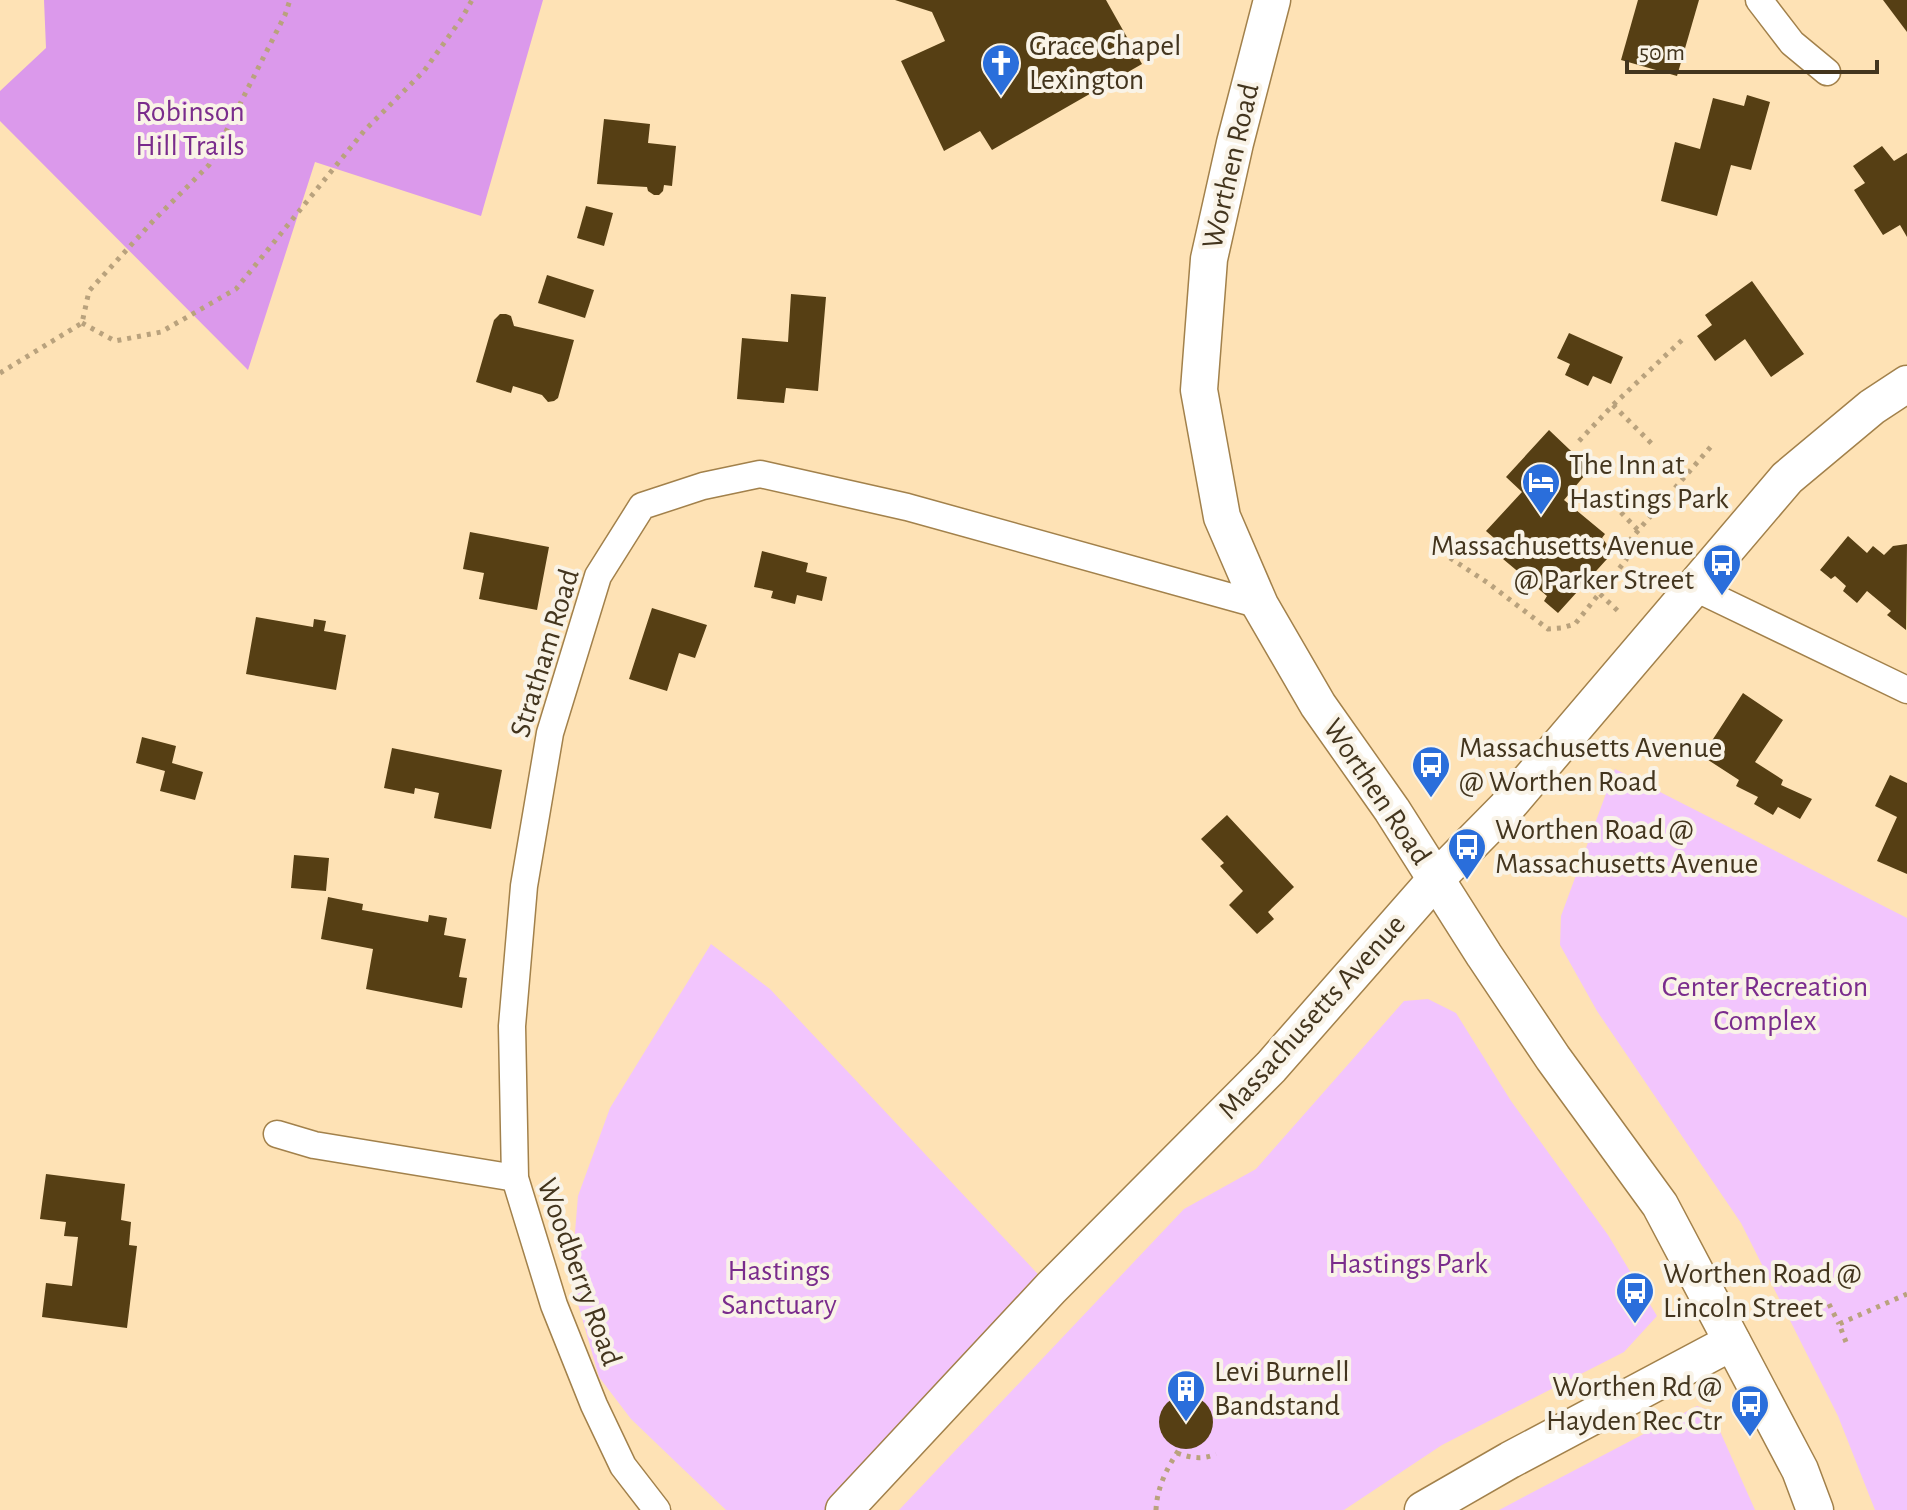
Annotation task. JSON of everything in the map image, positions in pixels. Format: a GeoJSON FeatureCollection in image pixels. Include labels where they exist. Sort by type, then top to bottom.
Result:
{"type":"FeatureCollection","features":[{"type":"Feature","properties":{"kind":"main road","name":"Worthen Road"},"geometry":{"type":"LineString","coordinates":[[1272,0],[1209,259],[1199,390],[1222,517],[1260,605],[1318,705],[1392,810],[1553,1058],[1660,1205],[1800,1470],[1815,1510]]}},
{"type":"Feature","properties":{"kind":"main road","name":"Massachusetts Avenue"},"geometry":{"type":"LineString","coordinates":[[844,1510],[1051,1288],[1271,1067],[1436,879],[1506,808],[1787,478],[1872,407],[1907,384]]}},
{"type":"Feature","properties":{"kind":"main road"},"geometry":{"type":"LineString","coordinates":[[1423,1510],[1732,1342]]}},
{"type":"Feature","properties":{"kind":"street"},"geometry":{"type":"LineString","coordinates":[[1759,0],[1792,43],[1827,72]]}},
{"type":"Feature","properties":{"kind":"street","name":"Stratham Road"},"geometry":{"type":"LineString","coordinates":[[515,1178],[512,1026],[524,886],[550,733],[598,576],[642,506],[703,486],[760,474],[907,507],[1260,605]]}},
{"type":"Feature","properties":{"kind":"street"},"geometry":{"type":"LineString","coordinates":[[1693,587],[1907,690]]}},
{"type":"Feature","properties":{"kind":"street","name":"Woodberry Road"},"geometry":{"type":"LineString","coordinates":[[277,1134],[314,1145],[515,1178],[554,1305],[594,1405],[623,1466],[657,1510]]}},
{"type":"Feature","properties":{"kind":"path"},"geometry":{"type":"LineString","coordinates":[[0,373],[82,323],[89,291],[209,165],[290,0]]}},
{"type":"Feature","properties":{"kind":"path"},"geometry":{"type":"LineString","coordinates":[[82,323],[115,341],[161,332],[236,289],[364,131],[424,71],[472,0]]}},
{"type":"Feature","properties":{"kind":"path"},"geometry":{"type":"LineString","coordinates":[[1579,441],[1682,340]]}},
{"type":"Feature","properties":{"kind":"path"},"geometry":{"type":"LineString","coordinates":[[1613,405],[1653,445]]}},
{"type":"Feature","properties":{"kind":"path"},"geometry":{"type":"LineString","coordinates":[[1450,558],[1548,629],[1575,624],[1626,560],[1629,541],[1714,443]]}},
{"type":"Feature","properties":{"kind":"path"},"geometry":{"type":"LineString","coordinates":[[1607,498],[1638,530]]}},
{"type":"Feature","properties":{"kind":"path"},"geometry":{"type":"LineString","coordinates":[[1600,594],[1619,612]]}},
{"type":"Feature","properties":{"kind":"path"},"geometry":{"type":"LineString","coordinates":[[1839,1324],[1907,1294]]}},
{"type":"Feature","properties":{"kind":"path"},"geometry":{"type":"LineString","coordinates":[[1829,1304],[1846,1342]]}},
{"type":"Feature","properties":{"kind":"path"},"geometry":{"type":"LineString","coordinates":[[1156,1510],[1159,1486],[1178,1451],[1192,1458],[1207,1458],[1216,1454]]}},
{"type":"Feature","properties":{"kind":"green space","name":"Robinson Hill Trails"},"geometry":{"type":"Polygon","coordinates":[[[44,0],[543,0],[481,216],[315,162],[248,370],[0,121],[0,91],[46,48],[44,0]]]}},
{"type":"Feature","properties":{"kind":"green space","name":"Center Recreation Complex"},"geometry":{"type":"Polygon","coordinates":[[[1615,769],[1907,918],[1907,1510],[1875,1510],[1838,1416],[1741,1223],[1597,1011],[1560,945],[1561,916],[1615,769]]]}},
{"type":"Feature","properties":{"kind":"green space","name":"Hastings Sanctuary"},"geometry":{"type":"Polygon","coordinates":[[[711,944],[770,989],[1051,1288],[844,1510],[726,1510],[631,1419],[599,1377],[571,1280],[578,1196],[610,1108],[711,944]]]}},
{"type":"Feature","properties":{"kind":"green space","name":"Hastings Park"},"geometry":{"type":"Polygon","coordinates":[[[1428,999],[1456,1013],[1511,1101],[1608,1235],[1657,1316],[1624,1352],[1442,1445],[1344,1510],[899,1510],[1184,1209],[1256,1169],[1404,1001],[1428,999]]]}},
{"type":"Feature","properties":{"kind":"green space"},"geometry":{"type":"Polygon","coordinates":[[[1697,1406],[1711,1411],[1755,1510],[1499,1510],[1697,1406]]]}},
{"type":"Feature","properties":{"kind":"building","name":"Grace Chapel Lexington"},"geometry":{"type":"Polygon","coordinates":[[[895,0],[1106,0],[1142,64],[992,150],[980,131],[944,151],[901,61],[945,41],[932,12],[895,0]]]}},
{"type":"Feature","properties":{"kind":"building"},"geometry":{"type":"Polygon","coordinates":[[[1638,0],[1699,0],[1677,76],[1621,60],[1638,0]]]}},
{"type":"Feature","properties":{"kind":"building"},"geometry":{"type":"Polygon","coordinates":[[[1883,0],[1907,0],[1907,32],[1883,0]]]}},
{"type":"Feature","properties":{"kind":"building"},"geometry":{"type":"Polygon","coordinates":[[[1747,95],[1770,102],[1751,170],[1731,165],[1717,216],[1661,201],[1675,142],[1700,149],[1713,98],[1744,106],[1747,95]]]}},
{"type":"Feature","properties":{"kind":"building"},"geometry":{"type":"Polygon","coordinates":[[[604,119],[650,124],[648,143],[676,146],[672,186],[664,185],[659,195],[654,195],[647,187],[597,184],[604,119]]]}},
{"type":"Feature","properties":{"kind":"building"},"geometry":{"type":"Polygon","coordinates":[[[1882,146],[1894,161],[1907,153],[1907,237],[1900,225],[1883,235],[1854,190],[1865,183],[1853,166],[1882,146]]]}},
{"type":"Feature","properties":{"kind":"building"},"geometry":{"type":"Polygon","coordinates":[[[586,206],[613,213],[604,246],[577,238],[586,206]]]}},
{"type":"Feature","properties":{"kind":"building"},"geometry":{"type":"Polygon","coordinates":[[[547,275],[594,290],[585,318],[538,303],[547,275]]]}},
{"type":"Feature","properties":{"kind":"building"},"geometry":{"type":"Polygon","coordinates":[[[1752,281],[1804,354],[1771,377],[1745,339],[1715,361],[1697,336],[1712,325],[1705,315],[1752,281]]]}},
{"type":"Feature","properties":{"kind":"building"},"geometry":{"type":"Polygon","coordinates":[[[791,294],[826,297],[818,391],[786,388],[784,403],[737,399],[742,338],[788,342],[791,294]]]}},
{"type":"Feature","properties":{"kind":"building"},"geometry":{"type":"Polygon","coordinates":[[[500,314],[511,316],[514,326],[574,340],[558,398],[554,401],[548,402],[542,395],[513,386],[511,393],[476,382],[494,320],[500,314]]]}},
{"type":"Feature","properties":{"kind":"building"},"geometry":{"type":"Polygon","coordinates":[[[1569,333],[1623,357],[1611,384],[1593,376],[1588,386],[1565,375],[1570,364],[1557,358],[1569,333]]]}},
{"type":"Feature","properties":{"kind":"building","name":"The Inn at Hastings Park"},"geometry":{"type":"Polygon","coordinates":[[[1549,430],[1590,469],[1564,500],[1605,534],[1602,538],[1608,546],[1607,559],[1558,613],[1544,601],[1547,596],[1503,559],[1510,552],[1486,531],[1522,492],[1506,477],[1549,430]]]}},
{"type":"Feature","properties":{"kind":"building"},"geometry":{"type":"Polygon","coordinates":[[[470,532],[549,547],[537,610],[479,599],[484,573],[463,569],[470,532]]]}},
{"type":"Feature","properties":{"kind":"building"},"geometry":{"type":"Polygon","coordinates":[[[1848,536],[1867,553],[1873,546],[1884,555],[1893,546],[1907,544],[1906,630],[1887,615],[1891,611],[1867,591],[1857,603],[1843,591],[1846,586],[1835,576],[1831,579],[1820,570],[1848,536]]]}},
{"type":"Feature","properties":{"kind":"building"},"geometry":{"type":"Polygon","coordinates":[[[762,551],[808,563],[806,572],[827,577],[822,601],[797,595],[795,604],[771,598],[773,591],[754,587],[762,551]]]}},
{"type":"Feature","properties":{"kind":"building"},"geometry":{"type":"Polygon","coordinates":[[[652,608],[707,625],[695,658],[679,653],[667,691],[629,679],[652,608]]]}},
{"type":"Feature","properties":{"kind":"building"},"geometry":{"type":"Polygon","coordinates":[[[256,617],[313,627],[314,619],[326,621],[324,631],[346,635],[336,690],[246,674],[256,617]]]}},
{"type":"Feature","properties":{"kind":"building"},"geometry":{"type":"Polygon","coordinates":[[[1743,693],[1783,720],[1755,762],[1783,780],[1781,785],[1812,799],[1800,819],[1778,807],[1773,815],[1754,804],[1758,797],[1736,786],[1739,780],[1702,756],[1743,693]]]}},
{"type":"Feature","properties":{"kind":"building"},"geometry":{"type":"Polygon","coordinates":[[[142,737],[176,746],[172,763],[203,772],[195,800],[160,791],[165,771],[136,763],[142,737]]]}},
{"type":"Feature","properties":{"kind":"building"},"geometry":{"type":"Polygon","coordinates":[[[392,748],[502,770],[491,829],[434,818],[439,793],[415,788],[414,794],[384,788],[392,748]]]}},
{"type":"Feature","properties":{"kind":"building"},"geometry":{"type":"Polygon","coordinates":[[[1890,775],[1907,783],[1907,874],[1877,861],[1897,817],[1875,806],[1890,775]]]}},
{"type":"Feature","properties":{"kind":"building"},"geometry":{"type":"Polygon","coordinates":[[[1227,815],[1294,887],[1268,912],[1274,919],[1257,934],[1229,905],[1243,891],[1220,866],[1224,863],[1201,839],[1227,815]]]}},
{"type":"Feature","properties":{"kind":"building"},"geometry":{"type":"Polygon","coordinates":[[[294,855],[329,858],[326,891],[291,888],[294,855]]]}},
{"type":"Feature","properties":{"kind":"building"},"geometry":{"type":"Polygon","coordinates":[[[328,897],[363,904],[362,910],[428,922],[429,915],[447,918],[444,935],[466,939],[459,977],[467,978],[462,1008],[366,989],[373,949],[321,939],[328,897]]]}},
{"type":"Feature","properties":{"kind":"building"},"geometry":{"type":"Polygon","coordinates":[[[46,1174],[125,1184],[121,1220],[131,1222],[129,1245],[137,1246],[127,1328],[42,1317],[46,1283],[72,1286],[78,1237],[64,1236],[66,1222],[40,1219],[46,1174]]]}},
{"type":"Feature","properties":{"kind":"building","name":"Levi Burnell Bandstand"},"geometry":{"type":"Polygon","coordinates":[[[1186,1395],[1205,1403],[1213,1422],[1205,1441],[1186,1449],[1167,1441],[1159,1422],[1167,1403],[1186,1395]]]}},
{"type":"Feature","properties":{"kind":"place","name":"Grace Chapel Lexington"},"geometry":{"type":"Point","coordinates":[1001,97]}},
{"type":"Feature","properties":{"kind":"place","name":"The Inn at Hastings Park"},"geometry":{"type":"Point","coordinates":[1541,516]}},
{"type":"Feature","properties":{"kind":"place","name":"Massachusetts Avenue @ Parker Street"},"geometry":{"type":"Point","coordinates":[1722,597]}},
{"type":"Feature","properties":{"kind":"place","name":"Massachusetts Avenue @ Worthen Road"},"geometry":{"type":"Point","coordinates":[1431,799]}},
{"type":"Feature","properties":{"kind":"place","name":"Worthen Road @ Massachusetts Avenue"},"geometry":{"type":"Point","coordinates":[1467,881]}},
{"type":"Feature","properties":{"kind":"place","name":"Worthen Road @ Lincoln Street"},"geometry":{"type":"Point","coordinates":[1635,1325]}},
{"type":"Feature","properties":{"kind":"place","name":"Levi Burnell Bandstand"},"geometry":{"type":"Point","coordinates":[1186,1423]}},
{"type":"Feature","properties":{"kind":"place","name":"Worthen Rd @ Hayden Rec Ctr"},"geometry":{"type":"Point","coordinates":[1750,1438]}}]}
